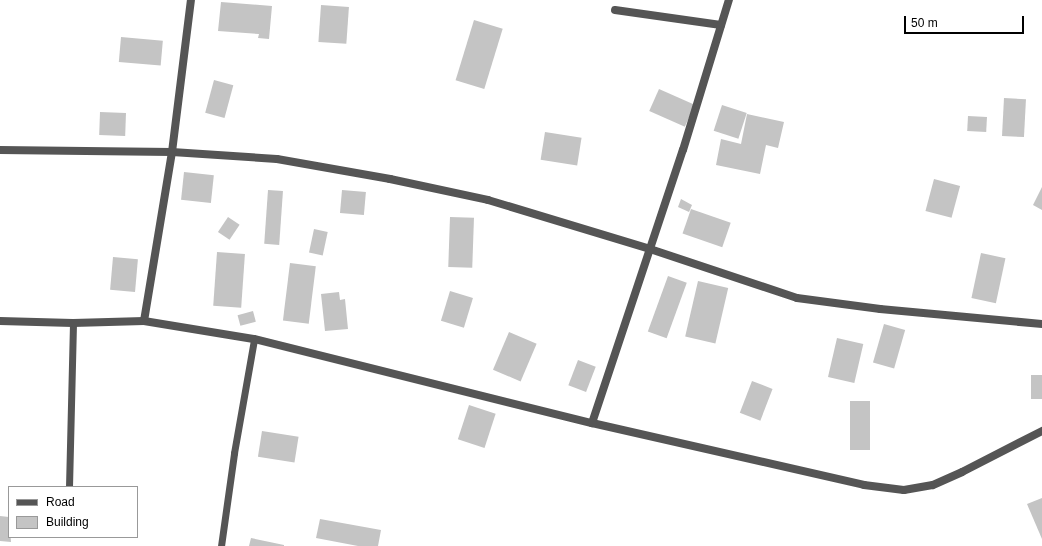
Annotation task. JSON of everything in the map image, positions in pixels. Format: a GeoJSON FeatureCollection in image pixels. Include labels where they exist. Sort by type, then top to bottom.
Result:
{"type":"FeatureCollection","features":[{"type":"Feature","properties":{"kind":"street"},"geometry":{"type":"LineString","coordinates":[[144,321],[172,152],[191,0]]}},
{"type":"Feature","properties":{"kind":"street"},"geometry":{"type":"LineString","coordinates":[[592,423],[650,250],[729,0]]}},
{"type":"Feature","properties":{"kind":"street"},"geometry":{"type":"LineString","coordinates":[[615,10],[721,25]]}},
{"type":"Feature","properties":{"kind":"street"},"geometry":{"type":"LineString","coordinates":[[0,150],[172,152],[277,159],[390,179],[488,200],[650,250],[797,298],[880,309],[1042,324]]}},
{"type":"Feature","properties":{"kind":"street"},"geometry":{"type":"LineString","coordinates":[[0,321],[73,323],[144,321],[254,339],[592,423],[864,485],[904,490],[933,485],[962,472],[1042,431]]}},
{"type":"Feature","properties":{"kind":"lane"},"geometry":{"type":"LineString","coordinates":[[69,486],[73,323]]}},
{"type":"Feature","properties":{"kind":"lane"},"geometry":{"type":"LineString","coordinates":[[220,546],[234,453],[254,339]]}},
{"type":"Feature","properties":{"kind":"building"},"geometry":{"type":"Polygon","coordinates":[[[221,2],[272,6],[269,39],[258,38],[259,34],[218,31],[221,2]]]}},
{"type":"Feature","properties":{"kind":"building"},"geometry":{"type":"Polygon","coordinates":[[[321,5],[349,7],[346,44],[318,42],[321,5]]]}},
{"type":"Feature","properties":{"kind":"building"},"geometry":{"type":"Polygon","coordinates":[[[474,20],[503,29],[484,89],[456,80],[474,20]]]}},
{"type":"Feature","properties":{"kind":"building"},"geometry":{"type":"Polygon","coordinates":[[[121,37],[163,41],[161,66],[119,62],[121,37]]]}},
{"type":"Feature","properties":{"kind":"building"},"geometry":{"type":"Polygon","coordinates":[[[214,80],[233,85],[225,118],[205,113],[214,80]]]}},
{"type":"Feature","properties":{"kind":"building"},"geometry":{"type":"Polygon","coordinates":[[[659,89],[695,105],[685,127],[649,111],[659,89]]]}},
{"type":"Feature","properties":{"kind":"building"},"geometry":{"type":"Polygon","coordinates":[[[1004,98],[1026,99],[1024,137],[1002,136],[1004,98]]]}},
{"type":"Feature","properties":{"kind":"building"},"geometry":{"type":"Polygon","coordinates":[[[722,105],[747,113],[738,139],[714,131],[722,105]]]}},
{"type":"Feature","properties":{"kind":"building"},"geometry":{"type":"Polygon","coordinates":[[[100,112],[126,113],[125,136],[99,135],[100,112]]]}},
{"type":"Feature","properties":{"kind":"building"},"geometry":{"type":"Polygon","coordinates":[[[747,114],[784,122],[778,148],[766,145],[760,174],[716,165],[721,139],[741,144],[747,114]]]}},
{"type":"Feature","properties":{"kind":"building"},"geometry":{"type":"Polygon","coordinates":[[[968,116],[987,117],[986,132],[967,131],[968,116]]]}},
{"type":"Feature","properties":{"kind":"building"},"geometry":{"type":"Polygon","coordinates":[[[545,132],[582,138],[577,165],[541,160],[545,132]]]}},
{"type":"Feature","properties":{"kind":"building"},"geometry":{"type":"Polygon","coordinates":[[[184,172],[214,175],[211,203],[181,200],[184,172]]]}},
{"type":"Feature","properties":{"kind":"building"},"geometry":{"type":"Polygon","coordinates":[[[934,179],[960,186],[952,218],[925,211],[934,179]]]}},
{"type":"Feature","properties":{"kind":"building"},"geometry":{"type":"Polygon","coordinates":[[[1042,187],[1042,210],[1033,205],[1042,187]]]}},
{"type":"Feature","properties":{"kind":"building"},"geometry":{"type":"Polygon","coordinates":[[[268,190],[283,191],[279,245],[264,244],[268,190]]]}},
{"type":"Feature","properties":{"kind":"building"},"geometry":{"type":"Polygon","coordinates":[[[342,190],[366,192],[364,215],[340,213],[342,190]]]}},
{"type":"Feature","properties":{"kind":"building"},"geometry":{"type":"Polygon","coordinates":[[[681,199],[692,205],[689,212],[678,207],[681,199]]]}},
{"type":"Feature","properties":{"kind":"building"},"geometry":{"type":"Polygon","coordinates":[[[691,209],[731,223],[722,247],[683,234],[691,209]]]}},
{"type":"Feature","properties":{"kind":"building"},"geometry":{"type":"Polygon","coordinates":[[[228,217],[240,225],[230,240],[218,232],[228,217]]]}},
{"type":"Feature","properties":{"kind":"building"},"geometry":{"type":"Polygon","coordinates":[[[450,217],[474,218],[472,268],[448,267],[450,217]]]}},
{"type":"Feature","properties":{"kind":"building"},"geometry":{"type":"Polygon","coordinates":[[[314,229],[328,232],[323,255],[309,252],[314,229]]]}},
{"type":"Feature","properties":{"kind":"building"},"geometry":{"type":"Polygon","coordinates":[[[217,252],[245,254],[241,308],[213,306],[217,252]]]}},
{"type":"Feature","properties":{"kind":"building"},"geometry":{"type":"Polygon","coordinates":[[[981,253],[1005,258],[996,303],[971,298],[981,253]]]}},
{"type":"Feature","properties":{"kind":"building"},"geometry":{"type":"Polygon","coordinates":[[[113,257],[138,259],[135,292],[110,290],[113,257]]]}},
{"type":"Feature","properties":{"kind":"building"},"geometry":{"type":"Polygon","coordinates":[[[290,263],[316,266],[309,324],[283,321],[290,263]]]}},
{"type":"Feature","properties":{"kind":"building"},"geometry":{"type":"Polygon","coordinates":[[[668,276],[687,283],[667,338],[648,331],[668,276]]]}},
{"type":"Feature","properties":{"kind":"building"},"geometry":{"type":"Polygon","coordinates":[[[698,281],[728,288],[715,344],[685,337],[698,281]]]}},
{"type":"Feature","properties":{"kind":"building"},"geometry":{"type":"Polygon","coordinates":[[[450,291],[473,298],[464,328],[441,321],[450,291]]]}},
{"type":"Feature","properties":{"kind":"building"},"geometry":{"type":"Polygon","coordinates":[[[339,292],[340,300],[345,299],[348,329],[325,331],[321,294],[339,292]]]}},
{"type":"Feature","properties":{"kind":"building"},"geometry":{"type":"Polygon","coordinates":[[[253,311],[256,322],[240,326],[238,315],[253,311]]]}},
{"type":"Feature","properties":{"kind":"building"},"geometry":{"type":"Polygon","coordinates":[[[884,324],[905,330],[894,369],[873,362],[884,324]]]}},
{"type":"Feature","properties":{"kind":"building"},"geometry":{"type":"Polygon","coordinates":[[[509,332],[537,344],[521,381],[493,370],[509,332]]]}},
{"type":"Feature","properties":{"kind":"building"},"geometry":{"type":"Polygon","coordinates":[[[837,338],[863,344],[854,383],[828,377],[837,338]]]}},
{"type":"Feature","properties":{"kind":"building"},"geometry":{"type":"Polygon","coordinates":[[[578,360],[596,367],[586,392],[568,385],[578,360]]]}},
{"type":"Feature","properties":{"kind":"building"},"geometry":{"type":"Polygon","coordinates":[[[1031,375],[1042,375],[1042,399],[1031,399],[1031,375]]]}},
{"type":"Feature","properties":{"kind":"building"},"geometry":{"type":"Polygon","coordinates":[[[752,381],[773,389],[760,421],[740,413],[752,381]]]}},
{"type":"Feature","properties":{"kind":"building"},"geometry":{"type":"Polygon","coordinates":[[[850,401],[870,401],[870,450],[850,450],[850,401]]]}},
{"type":"Feature","properties":{"kind":"building"},"geometry":{"type":"Polygon","coordinates":[[[469,405],[496,414],[485,448],[458,439],[469,405]]]}},
{"type":"Feature","properties":{"kind":"building"},"geometry":{"type":"Polygon","coordinates":[[[262,431],[299,437],[294,462],[258,457],[262,431]]]}},
{"type":"Feature","properties":{"kind":"building"},"geometry":{"type":"Polygon","coordinates":[[[1042,498],[1042,539],[1027,504],[1042,498]]]}},
{"type":"Feature","properties":{"kind":"building"},"geometry":{"type":"Polygon","coordinates":[[[0,516],[8,517],[8,538],[11,538],[11,542],[0,541],[0,516]]]}},
{"type":"Feature","properties":{"kind":"building"},"geometry":{"type":"Polygon","coordinates":[[[320,519],[381,530],[378,546],[358,546],[316,538],[320,519]]]}},
{"type":"Feature","properties":{"kind":"building"},"geometry":{"type":"Polygon","coordinates":[[[251,538],[284,545],[284,546],[249,546],[251,538]]]}}]}
